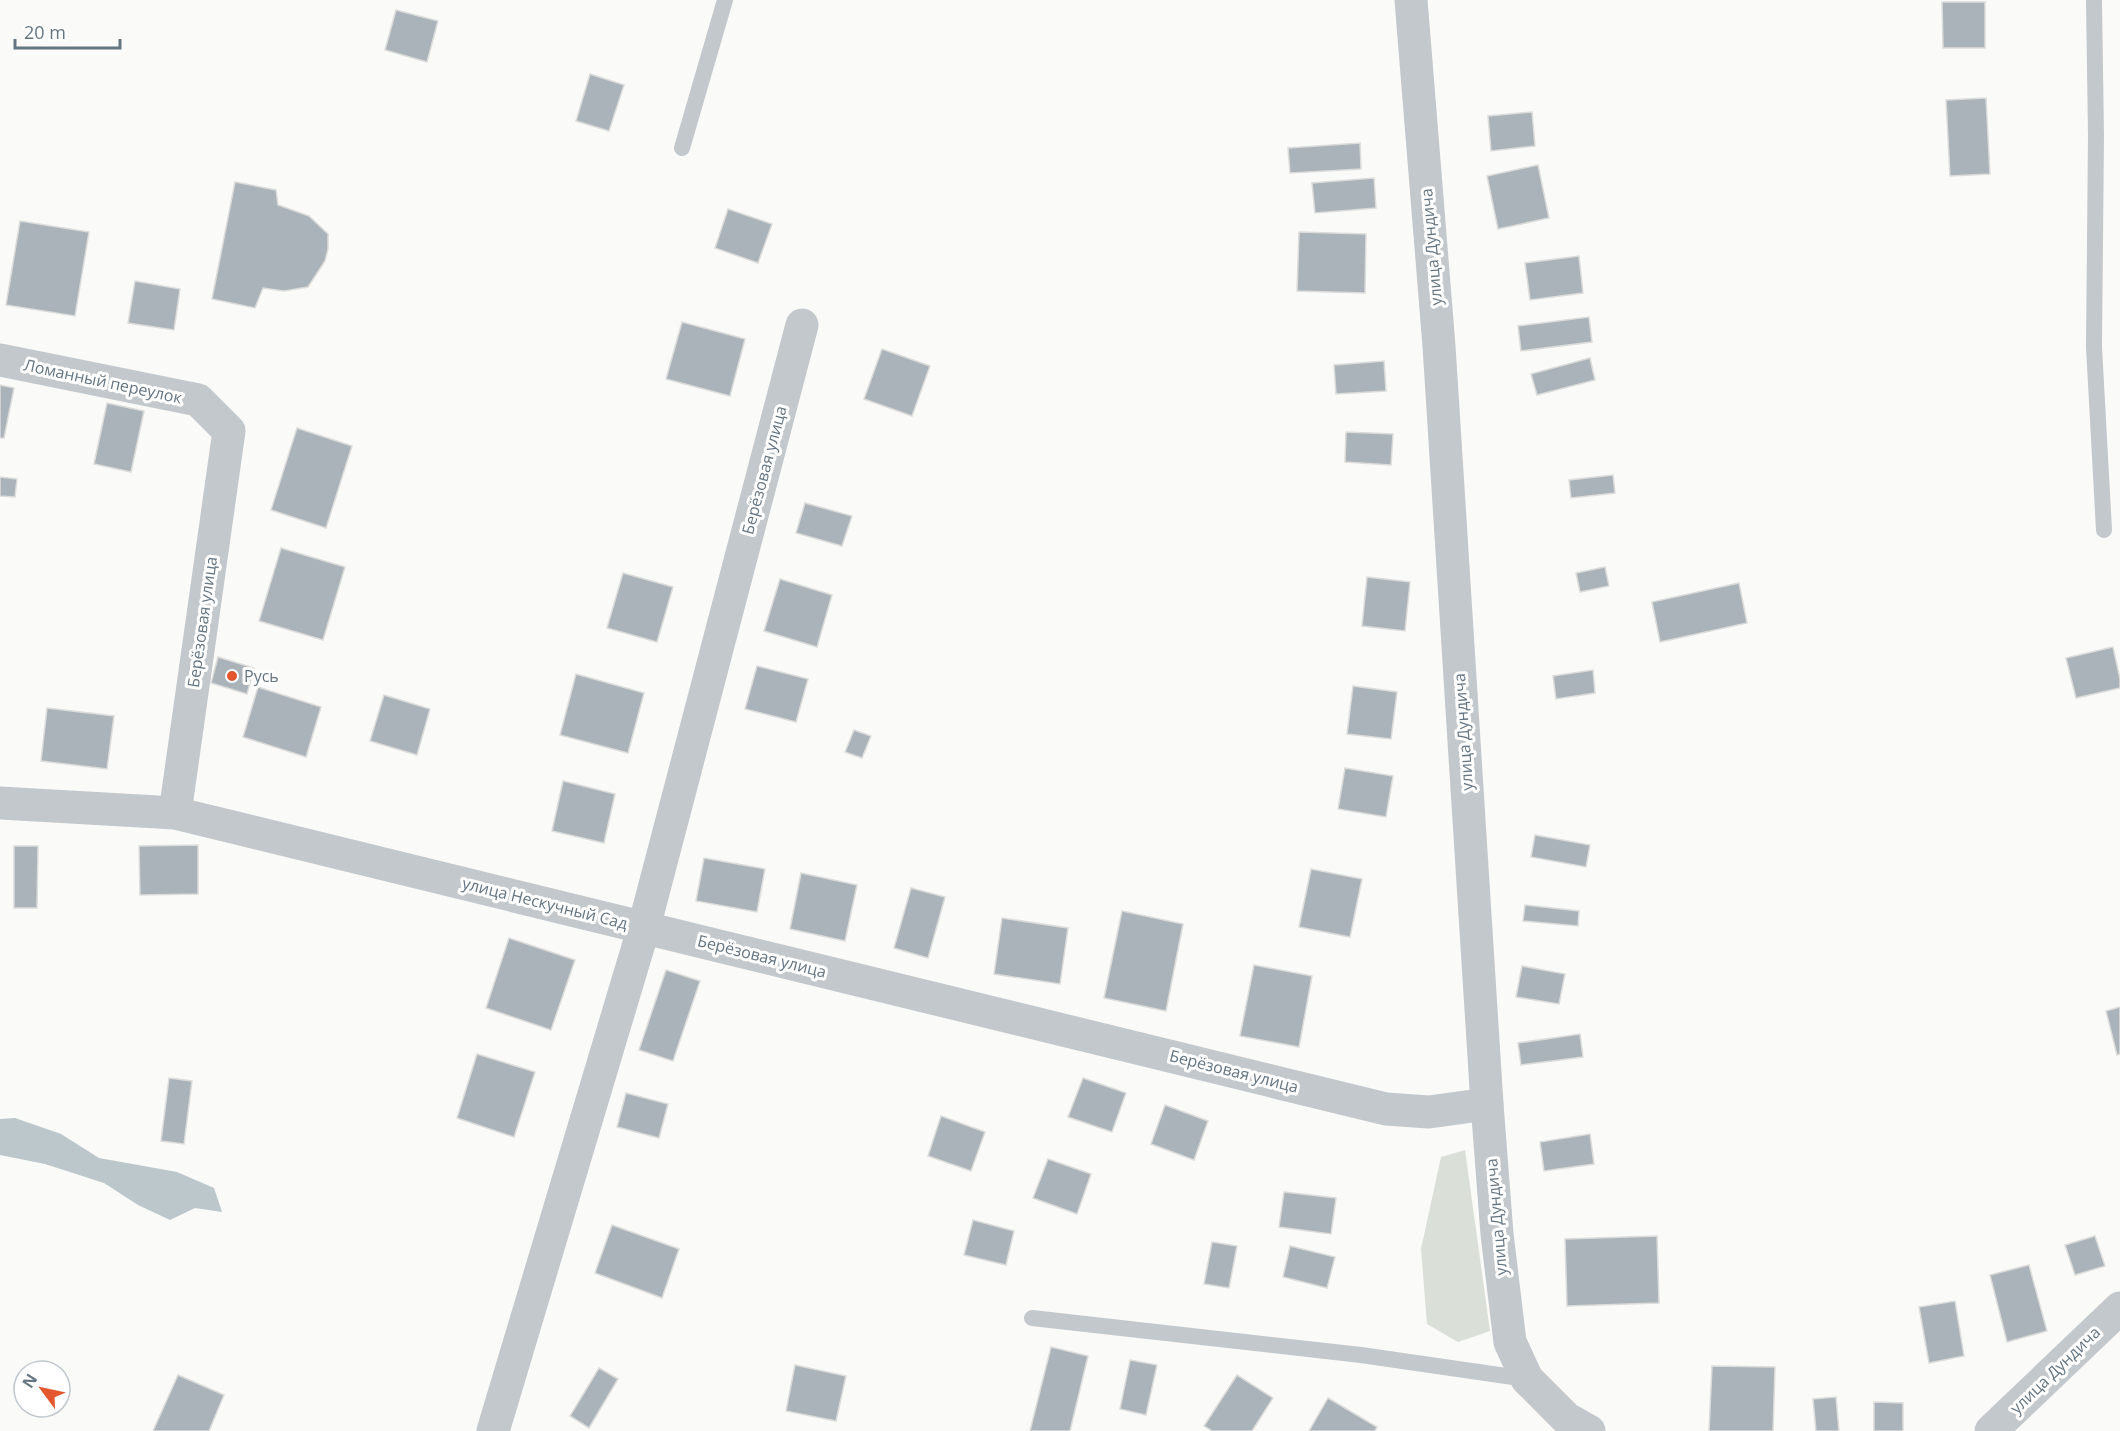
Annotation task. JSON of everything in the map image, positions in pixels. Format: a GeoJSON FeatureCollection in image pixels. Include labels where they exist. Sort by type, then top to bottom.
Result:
{"type":"FeatureCollection","features":[{"type":"Feature","properties":{"kind":"street","name":"улица Дундича"},"geometry":{"type":"LineString","coordinates":[[1411,0],[1439,346],[1487,1104],[1497,1234],[1510,1342],[1527,1379],[1566,1418],[1589,1431]]}},
{"type":"Feature","properties":{"kind":"street","name":"Берёзовая улица"},"geometry":{"type":"LineString","coordinates":[[802,325],[644,927],[1386,1108],[1429,1112],[1487,1104]]}},
{"type":"Feature","properties":{"kind":"street","name":"Ломанный переулок"},"geometry":{"type":"LineString","coordinates":[[0,360],[198,400],[229,431]]}},
{"type":"Feature","properties":{"kind":"street","name":"Берёзовая улица"},"geometry":{"type":"LineString","coordinates":[[175,813],[229,431]]}},
{"type":"Feature","properties":{"kind":"street","name":"улица Нескучный Сад"},"geometry":{"type":"LineString","coordinates":[[0,803],[175,813],[644,927],[493,1431]]}},
{"type":"Feature","properties":{"kind":"street","name":"улица Дундича"},"geometry":{"type":"LineString","coordinates":[[1991,1431],[2120,1308]]}},
{"type":"Feature","properties":{"kind":"lane"},"geometry":{"type":"LineString","coordinates":[[682,148],[724,0]]}},
{"type":"Feature","properties":{"kind":"lane"},"geometry":{"type":"LineString","coordinates":[[2094,0],[2096,136],[2094,347],[2104,530]]}},
{"type":"Feature","properties":{"kind":"lane"},"geometry":{"type":"LineString","coordinates":[[1032,1318],[1361,1355],[1527,1379]]}},
{"type":"Feature","properties":{"kind":"shaded area"},"geometry":{"type":"Polygon","coordinates":[[[15,1118],[61,1134],[99,1158],[177,1172],[214,1188],[222,1212],[195,1208],[170,1220],[138,1205],[104,1183],[45,1164],[0,1155],[0,1119],[15,1118]]]}},
{"type":"Feature","properties":{"kind":"shaded area"},"geometry":{"type":"Polygon","coordinates":[[[1465,1150],[1490,1331],[1458,1342],[1427,1324],[1421,1249],[1441,1157],[1465,1150]]]}},
{"type":"Feature","properties":{"kind":"building"},"geometry":{"type":"Polygon","coordinates":[[[1942,2],[1985,2],[1985,48],[1943,48],[1942,2]]]}},
{"type":"Feature","properties":{"kind":"building"},"geometry":{"type":"Polygon","coordinates":[[[396,10],[438,21],[427,62],[385,50],[396,10]]]}},
{"type":"Feature","properties":{"kind":"building"},"geometry":{"type":"Polygon","coordinates":[[[590,74],[624,85],[609,131],[576,121],[590,74]]]}},
{"type":"Feature","properties":{"kind":"building"},"geometry":{"type":"Polygon","coordinates":[[[1986,98],[1990,174],[1950,176],[1946,100],[1986,98]]]}},
{"type":"Feature","properties":{"kind":"building"},"geometry":{"type":"Polygon","coordinates":[[[1532,112],[1535,146],[1491,151],[1488,116],[1532,112]]]}},
{"type":"Feature","properties":{"kind":"building"},"geometry":{"type":"Polygon","coordinates":[[[1360,143],[1361,169],[1290,173],[1288,148],[1360,143]]]}},
{"type":"Feature","properties":{"kind":"building"},"geometry":{"type":"Polygon","coordinates":[[[1538,165],[1549,218],[1498,229],[1487,176],[1538,165]]]}},
{"type":"Feature","properties":{"kind":"building"},"geometry":{"type":"Polygon","coordinates":[[[1374,178],[1376,208],[1315,213],[1312,183],[1374,178]]]}},
{"type":"Feature","properties":{"kind":"building"},"geometry":{"type":"Polygon","coordinates":[[[235,182],[276,190],[278,205],[309,216],[328,234],[325,261],[308,287],[284,291],[263,288],[255,308],[212,299],[235,182]]]}},
{"type":"Feature","properties":{"kind":"building"},"geometry":{"type":"Polygon","coordinates":[[[728,209],[772,224],[758,263],[715,248],[728,209]]]}},
{"type":"Feature","properties":{"kind":"building"},"geometry":{"type":"Polygon","coordinates":[[[20,221],[89,232],[75,316],[6,305],[20,221]]]}},
{"type":"Feature","properties":{"kind":"building"},"geometry":{"type":"Polygon","coordinates":[[[1299,232],[1366,234],[1365,293],[1297,291],[1299,232]]]}},
{"type":"Feature","properties":{"kind":"building"},"geometry":{"type":"Polygon","coordinates":[[[1579,256],[1583,293],[1530,300],[1525,263],[1579,256]]]}},
{"type":"Feature","properties":{"kind":"building"},"geometry":{"type":"Polygon","coordinates":[[[135,281],[180,289],[174,330],[128,323],[135,281]]]}},
{"type":"Feature","properties":{"kind":"building"},"geometry":{"type":"Polygon","coordinates":[[[1589,317],[1592,342],[1521,351],[1518,326],[1589,317]]]}},
{"type":"Feature","properties":{"kind":"building"},"geometry":{"type":"Polygon","coordinates":[[[682,322],[745,339],[730,396],[666,379],[682,322]]]}},
{"type":"Feature","properties":{"kind":"building"},"geometry":{"type":"Polygon","coordinates":[[[882,349],[930,366],[912,416],[864,399],[882,349]]]}},
{"type":"Feature","properties":{"kind":"building"},"geometry":{"type":"Polygon","coordinates":[[[1590,358],[1595,380],[1537,395],[1531,374],[1590,358]]]}},
{"type":"Feature","properties":{"kind":"building"},"geometry":{"type":"Polygon","coordinates":[[[1384,361],[1386,391],[1336,394],[1334,365],[1384,361]]]}},
{"type":"Feature","properties":{"kind":"building"},"geometry":{"type":"Polygon","coordinates":[[[0,385],[14,388],[4,438],[0,438],[0,385]]]}},
{"type":"Feature","properties":{"kind":"building"},"geometry":{"type":"Polygon","coordinates":[[[107,403],[144,411],[131,472],[94,464],[107,403]]]}},
{"type":"Feature","properties":{"kind":"building"},"geometry":{"type":"Polygon","coordinates":[[[297,428],[352,446],[326,528],[271,510],[297,428]]]}},
{"type":"Feature","properties":{"kind":"building"},"geometry":{"type":"Polygon","coordinates":[[[1346,432],[1393,434],[1391,465],[1345,462],[1346,432]]]}},
{"type":"Feature","properties":{"kind":"building"},"geometry":{"type":"Polygon","coordinates":[[[1613,475],[1615,493],[1571,498],[1569,480],[1613,475]]]}},
{"type":"Feature","properties":{"kind":"building"},"geometry":{"type":"Polygon","coordinates":[[[0,477],[17,479],[15,497],[0,496],[0,477]]]}},
{"type":"Feature","properties":{"kind":"building"},"geometry":{"type":"Polygon","coordinates":[[[805,503],[852,516],[842,546],[796,533],[805,503]]]}},
{"type":"Feature","properties":{"kind":"building"},"geometry":{"type":"Polygon","coordinates":[[[281,548],[345,567],[323,640],[259,621],[281,548]]]}},
{"type":"Feature","properties":{"kind":"building"},"geometry":{"type":"Polygon","coordinates":[[[1605,567],[1609,586],[1580,592],[1576,573],[1605,567]]]}},
{"type":"Feature","properties":{"kind":"building"},"geometry":{"type":"Polygon","coordinates":[[[623,573],[673,587],[657,642],[607,628],[623,573]]]}},
{"type":"Feature","properties":{"kind":"building"},"geometry":{"type":"Polygon","coordinates":[[[1367,577],[1410,582],[1405,631],[1362,626],[1367,577]]]}},
{"type":"Feature","properties":{"kind":"building"},"geometry":{"type":"Polygon","coordinates":[[[780,579],[832,595],[817,647],[764,631],[780,579]]]}},
{"type":"Feature","properties":{"kind":"building"},"geometry":{"type":"Polygon","coordinates":[[[1739,583],[1747,623],[1660,642],[1652,602],[1739,583]]]}},
{"type":"Feature","properties":{"kind":"building"},"geometry":{"type":"Polygon","coordinates":[[[2113,647],[2120,688],[2076,698],[2066,658],[2113,647]]]}},
{"type":"Feature","properties":{"kind":"building","name":"Русь"},"geometry":{"type":"Polygon","coordinates":[[[218,657],[254,668],[247,694],[211,683],[218,657]]]}},
{"type":"Feature","properties":{"kind":"building"},"geometry":{"type":"Polygon","coordinates":[[[757,666],[808,679],[796,722],[745,709],[757,666]]]}},
{"type":"Feature","properties":{"kind":"building"},"geometry":{"type":"Polygon","coordinates":[[[1593,670],[1595,693],[1556,699],[1553,676],[1593,670]]]}},
{"type":"Feature","properties":{"kind":"building"},"geometry":{"type":"Polygon","coordinates":[[[576,674],[644,693],[628,753],[560,735],[576,674]]]}},
{"type":"Feature","properties":{"kind":"building"},"geometry":{"type":"Polygon","coordinates":[[[1353,686],[1397,692],[1391,739],[1347,734],[1353,686]]]}},
{"type":"Feature","properties":{"kind":"building"},"geometry":{"type":"Polygon","coordinates":[[[258,687],[321,707],[306,757],[243,737],[258,687]]]}},
{"type":"Feature","properties":{"kind":"building"},"geometry":{"type":"Polygon","coordinates":[[[384,695],[430,709],[417,755],[370,741],[384,695]]]}},
{"type":"Feature","properties":{"kind":"building"},"geometry":{"type":"Polygon","coordinates":[[[47,708],[114,716],[107,769],[41,761],[47,708]]]}},
{"type":"Feature","properties":{"kind":"building"},"geometry":{"type":"Polygon","coordinates":[[[854,730],[871,736],[862,758],[845,752],[854,730]]]}},
{"type":"Feature","properties":{"kind":"building"},"geometry":{"type":"Polygon","coordinates":[[[1345,768],[1393,776],[1386,817],[1338,809],[1345,768]]]}},
{"type":"Feature","properties":{"kind":"building"},"geometry":{"type":"Polygon","coordinates":[[[563,781],[615,794],[604,843],[552,831],[563,781]]]}},
{"type":"Feature","properties":{"kind":"building"},"geometry":{"type":"Polygon","coordinates":[[[1535,835],[1590,845],[1586,867],[1531,857],[1535,835]]]}},
{"type":"Feature","properties":{"kind":"building"},"geometry":{"type":"Polygon","coordinates":[[[198,845],[198,894],[140,895],[139,846],[198,845]]]}},
{"type":"Feature","properties":{"kind":"building"},"geometry":{"type":"Polygon","coordinates":[[[14,846],[38,846],[37,908],[14,908],[14,846]]]}},
{"type":"Feature","properties":{"kind":"building"},"geometry":{"type":"Polygon","coordinates":[[[704,858],[765,869],[757,912],[696,901],[704,858]]]}},
{"type":"Feature","properties":{"kind":"building"},"geometry":{"type":"Polygon","coordinates":[[[1311,869],[1362,879],[1350,937],[1299,927],[1311,869]]]}},
{"type":"Feature","properties":{"kind":"building"},"geometry":{"type":"Polygon","coordinates":[[[801,873],[857,885],[845,941],[790,929],[801,873]]]}},
{"type":"Feature","properties":{"kind":"building"},"geometry":{"type":"Polygon","coordinates":[[[911,888],[945,897],[928,958],[894,948],[911,888]]]}},
{"type":"Feature","properties":{"kind":"building"},"geometry":{"type":"Polygon","coordinates":[[[1525,905],[1579,911],[1578,926],[1523,921],[1525,905]]]}},
{"type":"Feature","properties":{"kind":"building"},"geometry":{"type":"Polygon","coordinates":[[[1122,911],[1183,924],[1166,1011],[1104,998],[1122,911]]]}},
{"type":"Feature","properties":{"kind":"building"},"geometry":{"type":"Polygon","coordinates":[[[1002,918],[1068,928],[1060,984],[994,974],[1002,918]]]}},
{"type":"Feature","properties":{"kind":"building"},"geometry":{"type":"Polygon","coordinates":[[[509,938],[575,960],[551,1030],[486,1008],[509,938]]]}},
{"type":"Feature","properties":{"kind":"building"},"geometry":{"type":"Polygon","coordinates":[[[1254,965],[1312,976],[1299,1047],[1240,1036],[1254,965]]]}},
{"type":"Feature","properties":{"kind":"building"},"geometry":{"type":"Polygon","coordinates":[[[1522,966],[1565,974],[1559,1004],[1516,997],[1522,966]]]}},
{"type":"Feature","properties":{"kind":"building"},"geometry":{"type":"Polygon","coordinates":[[[666,970],[700,981],[673,1061],[639,1050],[666,970]]]}},
{"type":"Feature","properties":{"kind":"building"},"geometry":{"type":"Polygon","coordinates":[[[2120,1007],[2120,1054],[2117,1055],[2106,1011],[2120,1007]]]}},
{"type":"Feature","properties":{"kind":"building"},"geometry":{"type":"Polygon","coordinates":[[[1580,1034],[1583,1057],[1521,1065],[1518,1043],[1580,1034]]]}},
{"type":"Feature","properties":{"kind":"building"},"geometry":{"type":"Polygon","coordinates":[[[477,1054],[535,1072],[514,1137],[457,1118],[477,1054]]]}},
{"type":"Feature","properties":{"kind":"building"},"geometry":{"type":"Polygon","coordinates":[[[169,1078],[192,1081],[184,1144],[161,1141],[169,1078]]]}},
{"type":"Feature","properties":{"kind":"building"},"geometry":{"type":"Polygon","coordinates":[[[1083,1078],[1126,1093],[1112,1132],[1068,1117],[1083,1078]]]}},
{"type":"Feature","properties":{"kind":"building"},"geometry":{"type":"Polygon","coordinates":[[[626,1093],[668,1104],[659,1138],[617,1127],[626,1093]]]}},
{"type":"Feature","properties":{"kind":"building"},"geometry":{"type":"Polygon","coordinates":[[[1165,1105],[1208,1121],[1194,1160],[1151,1144],[1165,1105]]]}},
{"type":"Feature","properties":{"kind":"building"},"geometry":{"type":"Polygon","coordinates":[[[941,1116],[985,1132],[971,1171],[928,1156],[941,1116]]]}},
{"type":"Feature","properties":{"kind":"building"},"geometry":{"type":"Polygon","coordinates":[[[1590,1134],[1594,1164],[1544,1171],[1540,1142],[1590,1134]]]}},
{"type":"Feature","properties":{"kind":"building"},"geometry":{"type":"Polygon","coordinates":[[[1048,1159],[1091,1174],[1077,1214],[1033,1198],[1048,1159]]]}},
{"type":"Feature","properties":{"kind":"building"},"geometry":{"type":"Polygon","coordinates":[[[1284,1192],[1336,1198],[1331,1234],[1279,1227],[1284,1192]]]}},
{"type":"Feature","properties":{"kind":"building"},"geometry":{"type":"Polygon","coordinates":[[[973,1220],[1014,1231],[1006,1265],[964,1255],[973,1220]]]}},
{"type":"Feature","properties":{"kind":"building"},"geometry":{"type":"Polygon","coordinates":[[[612,1225],[679,1249],[662,1298],[595,1273],[612,1225]]]}},
{"type":"Feature","properties":{"kind":"building"},"geometry":{"type":"Polygon","coordinates":[[[1657,1236],[1659,1303],[1567,1306],[1565,1239],[1657,1236]]]}},
{"type":"Feature","properties":{"kind":"building"},"geometry":{"type":"Polygon","coordinates":[[[2095,1236],[2105,1266],[2075,1275],[2065,1245],[2095,1236]]]}},
{"type":"Feature","properties":{"kind":"building"},"geometry":{"type":"Polygon","coordinates":[[[1212,1242],[1237,1246],[1229,1288],[1204,1284],[1212,1242]]]}},
{"type":"Feature","properties":{"kind":"building"},"geometry":{"type":"Polygon","coordinates":[[[1290,1246],[1335,1257],[1327,1288],[1283,1277],[1290,1246]]]}},
{"type":"Feature","properties":{"kind":"building"},"geometry":{"type":"Polygon","coordinates":[[[2029,1265],[2047,1331],[2007,1342],[1990,1275],[2029,1265]]]}},
{"type":"Feature","properties":{"kind":"building"},"geometry":{"type":"Polygon","coordinates":[[[1955,1301],[1964,1356],[1929,1363],[1919,1307],[1955,1301]]]}},
{"type":"Feature","properties":{"kind":"building"},"geometry":{"type":"Polygon","coordinates":[[[1051,1347],[1088,1356],[1070,1431],[1030,1431],[1051,1347]]]}},
{"type":"Feature","properties":{"kind":"building"},"geometry":{"type":"Polygon","coordinates":[[[1130,1360],[1157,1365],[1146,1415],[1120,1409],[1130,1360]]]}},
{"type":"Feature","properties":{"kind":"building"},"geometry":{"type":"Polygon","coordinates":[[[795,1365],[846,1376],[836,1421],[786,1411],[795,1365]]]}},
{"type":"Feature","properties":{"kind":"building"},"geometry":{"type":"Polygon","coordinates":[[[1712,1366],[1775,1367],[1773,1431],[1709,1431],[1712,1366]]]}},
{"type":"Feature","properties":{"kind":"building"},"geometry":{"type":"Polygon","coordinates":[[[599,1368],[618,1379],[589,1428],[570,1416],[599,1368]]]}},
{"type":"Feature","properties":{"kind":"building"},"geometry":{"type":"Polygon","coordinates":[[[178,1375],[224,1395],[209,1431],[153,1431],[178,1375]]]}},
{"type":"Feature","properties":{"kind":"building"},"geometry":{"type":"Polygon","coordinates":[[[1237,1375],[1273,1398],[1252,1431],[1212,1431],[1204,1426],[1237,1375]]]}},
{"type":"Feature","properties":{"kind":"building"},"geometry":{"type":"Polygon","coordinates":[[[1836,1397],[1839,1431],[1816,1431],[1813,1399],[1836,1397]]]}},
{"type":"Feature","properties":{"kind":"building"},"geometry":{"type":"Polygon","coordinates":[[[1328,1398],[1377,1427],[1375,1431],[1309,1431],[1328,1398]]]}},
{"type":"Feature","properties":{"kind":"building"},"geometry":{"type":"Polygon","coordinates":[[[1874,1402],[1903,1403],[1903,1431],[1874,1431],[1874,1402]]]}},
{"type":"Feature","properties":{"kind":"place","name":"Русь"},"geometry":{"type":"Point","coordinates":[232,676]}}]}
